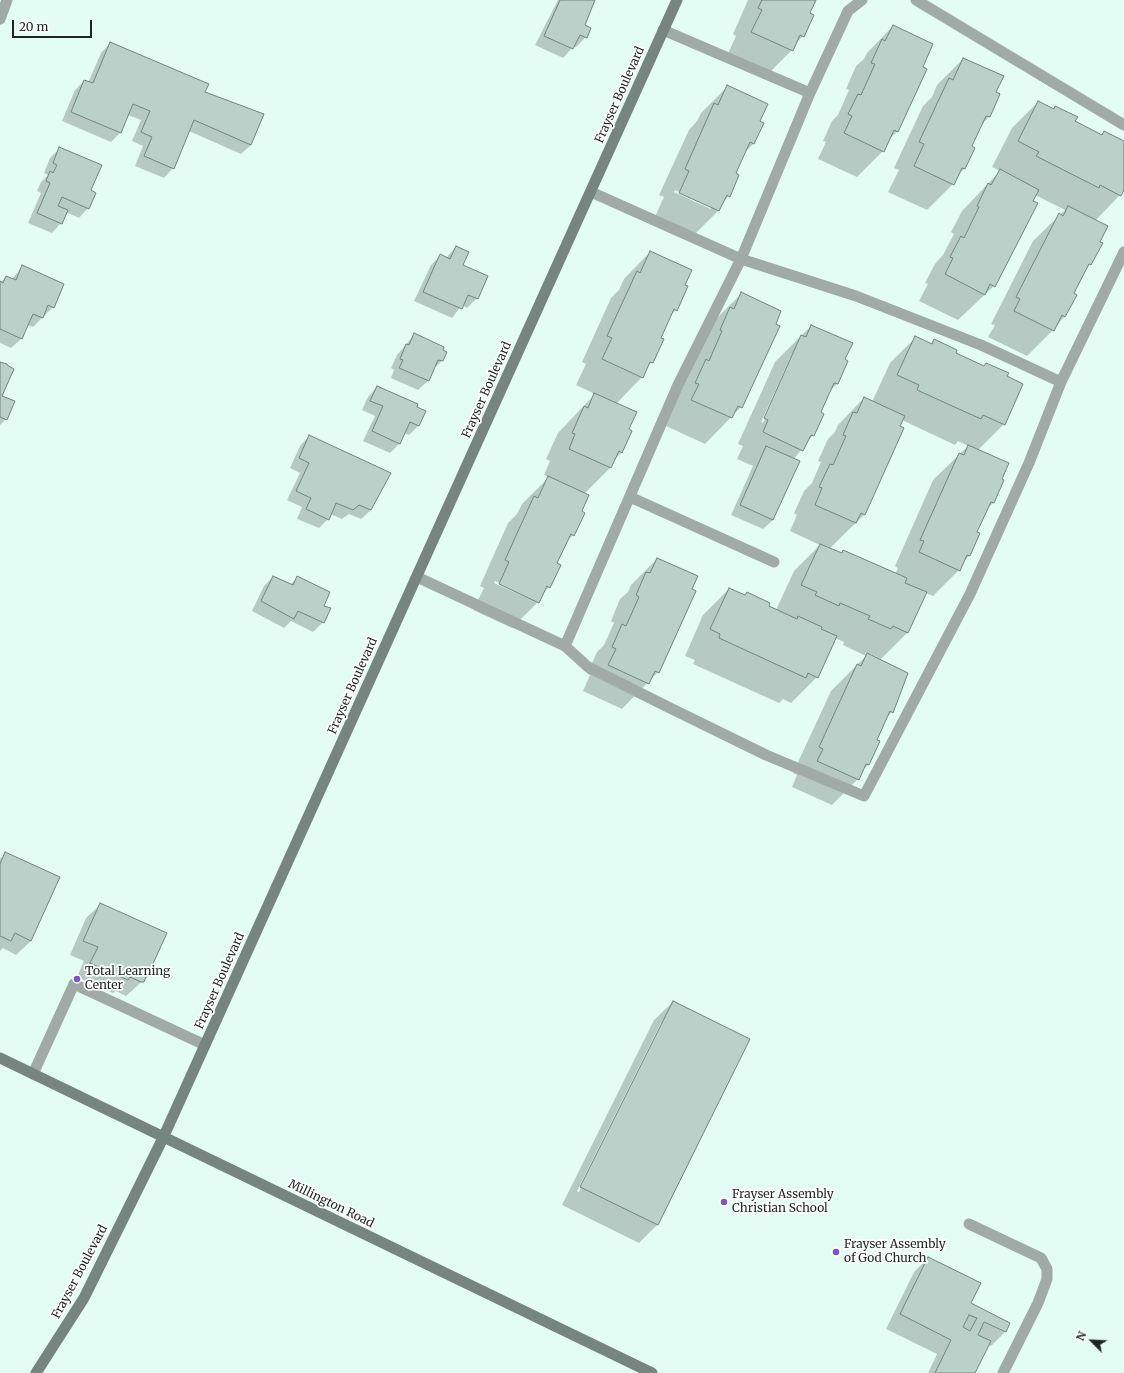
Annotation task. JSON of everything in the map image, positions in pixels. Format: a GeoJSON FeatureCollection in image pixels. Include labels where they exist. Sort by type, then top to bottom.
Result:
{"type":"FeatureCollection","features":[{"type":"Feature","properties":{"kind":"main road","name":"Frayser Boulevard"},"geometry":{"type":"LineString","coordinates":[[36,1373],[84,1298],[163,1138],[677,0]]}},
{"type":"Feature","properties":{"kind":"main road","name":"Millington Road"},"geometry":{"type":"LineString","coordinates":[[0,1058],[652,1373]]}},
{"type":"Feature","properties":{"kind":"street"},"geometry":{"type":"LineString","coordinates":[[0,19],[7,0]]}},
{"type":"Feature","properties":{"kind":"street"},"geometry":{"type":"LineString","coordinates":[[565,646],[678,385],[740,259],[810,93],[848,11],[862,0]]}},
{"type":"Feature","properties":{"kind":"street"},"geometry":{"type":"LineString","coordinates":[[916,0],[1124,124]]}},
{"type":"Feature","properties":{"kind":"street"},"geometry":{"type":"LineString","coordinates":[[663,30],[810,93]]}},
{"type":"Feature","properties":{"kind":"street"},"geometry":{"type":"LineString","coordinates":[[591,192],[740,259],[863,299],[981,345],[1061,382]]}},
{"type":"Feature","properties":{"kind":"street"},"geometry":{"type":"LineString","coordinates":[[416,577],[565,646],[588,667],[766,755],[864,796],[970,594],[1029,463],[1061,382],[1124,252]]}},
{"type":"Feature","properties":{"kind":"street"},"geometry":{"type":"LineString","coordinates":[[630,497],[774,562]]}},
{"type":"Feature","properties":{"kind":"street"},"geometry":{"type":"LineString","coordinates":[[33,1074],[74,984],[205,1045]]}},
{"type":"Feature","properties":{"kind":"street"},"geometry":{"type":"LineString","coordinates":[[969,1224],[1041,1258],[1047,1269],[1047,1279],[1038,1303],[1003,1373]]}},
{"type":"Feature","properties":{"kind":"building"},"geometry":{"type":"Polygon","coordinates":[[[560,0],[595,0],[585,25],[591,28],[587,38],[580,35],[573,49],[544,36],[560,0]]]}},
{"type":"Feature","properties":{"kind":"building"},"geometry":{"type":"Polygon","coordinates":[[[762,0],[816,0],[810,13],[814,15],[804,37],[800,35],[793,51],[751,32],[762,10],[758,8],[762,0]]]}},
{"type":"Feature","properties":{"kind":"building"},"geometry":{"type":"Polygon","coordinates":[[[893,25],[933,44],[923,67],[927,69],[898,132],[894,130],[884,152],[844,133],[852,116],[848,114],[858,94],[861,95],[875,64],[871,63],[882,39],[885,41],[893,25]]]}},
{"type":"Feature","properties":{"kind":"building"},"geometry":{"type":"Polygon","coordinates":[[[110,42],[209,84],[205,92],[264,114],[251,145],[194,120],[174,169],[144,156],[152,137],[141,132],[150,111],[133,104],[121,133],[71,112],[84,80],[93,83],[110,42]]]}},
{"type":"Feature","properties":{"kind":"building"},"geometry":{"type":"Polygon","coordinates":[[[963,58],[1004,76],[996,92],[1000,94],[990,117],[986,116],[972,146],[975,148],[965,169],[962,168],[954,185],[914,166],[924,144],[919,142],[949,78],[953,80],[963,58]]]}},
{"type":"Feature","properties":{"kind":"building"},"geometry":{"type":"Polygon","coordinates":[[[727,85],[768,104],[760,121],[764,123],[754,144],[750,142],[736,173],[739,175],[730,197],[727,195],[719,211],[679,193],[689,171],[685,169],[714,103],[718,105],[727,85]]]}},
{"type":"Feature","properties":{"kind":"building"},"geometry":{"type":"Polygon","coordinates":[[[1038,101],[1054,109],[1055,106],[1078,117],[1075,121],[1102,135],[1104,131],[1124,141],[1124,190],[1121,196],[1100,185],[1099,188],[1036,156],[1039,152],[1018,141],[1038,101]]]}},
{"type":"Feature","properties":{"kind":"building"},"geometry":{"type":"Polygon","coordinates":[[[59,147],[102,165],[91,190],[96,193],[89,209],[62,197],[58,206],[68,210],[62,224],[37,213],[50,183],[46,181],[50,171],[53,173],[57,165],[53,163],[59,147]]]}},
{"type":"Feature","properties":{"kind":"building"},"geometry":{"type":"Polygon","coordinates":[[[1000,169],[1039,190],[1033,201],[1038,203],[995,287],[990,284],[985,295],[945,274],[953,258],[950,257],[961,236],[964,238],[979,207],[977,206],[988,183],[991,185],[1000,169]]]}},
{"type":"Feature","properties":{"kind":"building"},"geometry":{"type":"Polygon","coordinates":[[[1068,206],[1108,226],[1100,242],[1103,243],[1091,265],[1089,264],[1074,293],[1077,295],[1065,317],[1062,315],[1054,331],[1014,311],[1020,299],[1016,297],[1059,213],[1063,216],[1068,206]]]}},
{"type":"Feature","properties":{"kind":"building"},"geometry":{"type":"Polygon","coordinates":[[[456,246],[469,252],[463,265],[488,276],[478,299],[468,295],[462,309],[423,292],[440,254],[450,259],[456,246]]]}},
{"type":"Feature","properties":{"kind":"building"},"geometry":{"type":"Polygon","coordinates":[[[650,251],[692,270],[685,285],[688,286],[677,311],[674,309],[661,338],[664,339],[653,363],[650,362],[643,378],[602,359],[612,338],[607,336],[637,271],[640,273],[650,251]]]}},
{"type":"Feature","properties":{"kind":"building"},"geometry":{"type":"Polygon","coordinates":[[[22,265],[64,284],[54,308],[48,305],[43,318],[33,314],[22,339],[0,329],[0,281],[3,283],[6,276],[16,280],[22,265]]]}},
{"type":"Feature","properties":{"kind":"building"},"geometry":{"type":"Polygon","coordinates":[[[741,292],[781,311],[776,324],[780,326],[742,408],[738,406],[732,418],[691,400],[699,384],[695,383],[706,359],[709,361],[722,331],[720,330],[730,307],[734,309],[741,292]]]}},
{"type":"Feature","properties":{"kind":"building"},"geometry":{"type":"Polygon","coordinates":[[[811,325],[853,343],[845,359],[848,361],[838,384],[834,383],[821,412],[824,414],[814,436],[811,435],[803,451],[763,432],[768,420],[764,418],[801,335],[806,337],[811,325]]]}},
{"type":"Feature","properties":{"kind":"building"},"geometry":{"type":"Polygon","coordinates":[[[414,333],[444,347],[443,350],[447,352],[443,361],[438,360],[429,381],[399,368],[403,360],[400,359],[406,344],[409,345],[414,333]]]}},
{"type":"Feature","properties":{"kind":"building"},"geometry":{"type":"Polygon","coordinates":[[[915,336],[932,344],[934,339],[957,350],[956,353],[984,366],[986,363],[1009,373],[1007,376],[1023,384],[1005,425],[983,415],[981,419],[917,390],[919,385],[897,375],[915,336]]]}},
{"type":"Feature","properties":{"kind":"building"},"geometry":{"type":"Polygon","coordinates":[[[0,362],[7,364],[14,369],[2,396],[15,401],[7,420],[0,417],[0,362]]]}},
{"type":"Feature","properties":{"kind":"building"},"geometry":{"type":"Polygon","coordinates":[[[377,386],[418,404],[417,407],[426,411],[419,426],[410,422],[400,444],[372,431],[383,406],[370,401],[377,386]]]}},
{"type":"Feature","properties":{"kind":"building"},"geometry":{"type":"Polygon","coordinates":[[[594,393],[637,412],[629,429],[632,431],[622,453],[619,451],[611,468],[569,449],[575,434],[572,433],[584,406],[588,408],[594,393]]]}},
{"type":"Feature","properties":{"kind":"building"},"geometry":{"type":"Polygon","coordinates":[[[864,397],[905,416],[900,426],[904,428],[865,515],[861,513],[856,523],[815,505],[822,488],[819,487],[830,464],[833,465],[846,436],[843,435],[853,412],[857,413],[864,397]]]}},
{"type":"Feature","properties":{"kind":"building"},"geometry":{"type":"Polygon","coordinates":[[[309,435],[391,473],[371,510],[359,505],[353,510],[336,503],[329,520],[306,509],[311,498],[296,491],[309,463],[299,458],[309,435]]]}},
{"type":"Feature","properties":{"kind":"building"},"geometry":{"type":"Polygon","coordinates":[[[968,445],[1009,463],[1002,479],[1004,480],[994,503],[991,502],[977,532],[980,533],[970,556],[967,555],[960,571],[919,552],[924,541],[920,540],[959,453],[964,455],[968,445]]]}},
{"type":"Feature","properties":{"kind":"building"},"geometry":{"type":"Polygon","coordinates":[[[766,446],[800,461],[773,520],[740,505],[766,446]]]}},
{"type":"Feature","properties":{"kind":"building"},"geometry":{"type":"Polygon","coordinates":[[[548,476],[589,495],[582,511],[585,513],[574,536],[571,534],[557,563],[561,565],[550,588],[547,586],[539,603],[499,584],[509,562],[505,560],[534,496],[538,498],[548,476]]]}},
{"type":"Feature","properties":{"kind":"building"},"geometry":{"type":"Polygon","coordinates":[[[820,544],[842,553],[843,550],[907,578],[905,583],[927,592],[908,633],[893,626],[891,629],[868,619],[870,616],[840,603],[839,606],[815,595],[817,592],[801,585],[820,544]]]}},
{"type":"Feature","properties":{"kind":"building"},"geometry":{"type":"Polygon","coordinates":[[[657,558],[698,576],[692,589],[696,591],[659,673],[655,671],[649,684],[608,665],[616,649],[612,647],[622,624],[626,626],[639,597],[636,595],[646,572],[650,573],[657,558]]]}},
{"type":"Feature","properties":{"kind":"building"},"geometry":{"type":"Polygon","coordinates":[[[273,576],[293,585],[297,576],[330,592],[324,606],[331,608],[324,623],[298,611],[294,619],[261,601],[273,576]]]}},
{"type":"Feature","properties":{"kind":"building"},"geometry":{"type":"Polygon","coordinates":[[[729,588],[745,595],[747,592],[770,603],[769,606],[797,619],[798,616],[837,636],[818,678],[808,673],[806,678],[719,638],[720,634],[710,629],[729,588]]]}},
{"type":"Feature","properties":{"kind":"building"},"geometry":{"type":"Polygon","coordinates":[[[867,653],[908,673],[893,713],[890,711],[877,740],[880,741],[869,765],[866,764],[859,780],[817,761],[823,749],[819,747],[857,664],[861,666],[867,653]]]}},
{"type":"Feature","properties":{"kind":"building"},"geometry":{"type":"Polygon","coordinates":[[[5,852],[60,877],[31,941],[15,933],[11,941],[0,936],[0,864],[5,852]]]}},
{"type":"Feature","properties":{"kind":"building"},"geometry":{"type":"Polygon","coordinates":[[[100,903],[167,933],[144,982],[130,977],[128,980],[90,963],[98,947],[83,941],[100,903]]]}},
{"type":"Feature","properties":{"kind":"building"},"geometry":{"type":"Polygon","coordinates":[[[673,1001],[750,1039],[658,1225],[580,1187],[673,1001]]]}},
{"type":"Feature","properties":{"kind":"building"},"geometry":{"type":"Polygon","coordinates":[[[928,1257],[981,1283],[971,1303],[1010,1323],[1006,1332],[984,1322],[978,1335],[991,1341],[975,1373],[935,1373],[951,1340],[900,1314],[928,1257]],[[969,1315],[963,1327],[970,1331],[977,1318],[969,1315]]]}},
{"type":"Feature","properties":{"kind":"place","name":"Total Learning Center"},"geometry":{"type":"Point","coordinates":[77,979]}},
{"type":"Feature","properties":{"kind":"place","name":"Frayser Assembly Christian School"},"geometry":{"type":"Point","coordinates":[724,1202]}},
{"type":"Feature","properties":{"kind":"place","name":"Frayser Assembly of God Church"},"geometry":{"type":"Point","coordinates":[836,1252]}}]}
